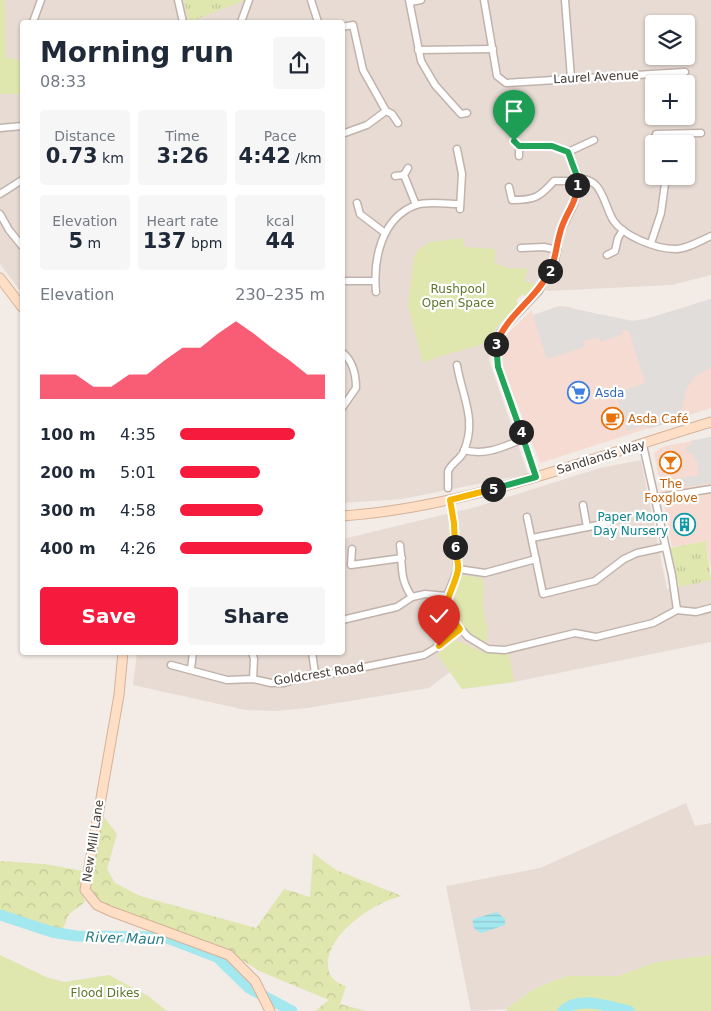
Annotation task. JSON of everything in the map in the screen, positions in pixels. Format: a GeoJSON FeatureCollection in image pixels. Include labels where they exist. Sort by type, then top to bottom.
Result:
{"type":"FeatureCollection","features":[{"type":"Feature","properties":{"kind":"street"},"geometry":{"type":"LineString","coordinates":[[34,20],[41,0]]}},
{"type":"Feature","properties":{"kind":"street"},"geometry":{"type":"LineString","coordinates":[[178,0],[183,20]]}},
{"type":"Feature","properties":{"kind":"street"},"geometry":{"type":"LineString","coordinates":[[241,20],[249,0]]}},
{"type":"Feature","properties":{"kind":"street"},"geometry":{"type":"LineString","coordinates":[[311,0],[317,20]]}},
{"type":"Feature","properties":{"kind":"street"},"geometry":{"type":"LineString","coordinates":[[421,0],[409,1],[421,61],[435,85],[462,114],[467,113]]}},
{"type":"Feature","properties":{"kind":"street","name":"Laurel Avenue"},"geometry":{"type":"LineString","coordinates":[[484,0],[489,18],[497,76],[501,81],[685,72]]}},
{"type":"Feature","properties":{"kind":"street"},"geometry":{"type":"LineString","coordinates":[[565,0],[571,78]]}},
{"type":"Feature","properties":{"kind":"street"},"geometry":{"type":"LineString","coordinates":[[345,26],[353,25],[363,70],[386,111],[392,114],[398,123]]}},
{"type":"Feature","properties":{"kind":"street"},"geometry":{"type":"LineString","coordinates":[[418,50],[492,49]]}},
{"type":"Feature","properties":{"kind":"street"},"geometry":{"type":"LineString","coordinates":[[345,133],[367,126],[386,111]]}},
{"type":"Feature","properties":{"kind":"street"},"geometry":{"type":"LineString","coordinates":[[0,128],[20,126]]}},
{"type":"Feature","properties":{"kind":"street"},"geometry":{"type":"LineString","coordinates":[[656,135],[699,133],[698,141]]}},
{"type":"Feature","properties":{"kind":"street"},"geometry":{"type":"LineString","coordinates":[[514,141],[519,146],[552,146],[568,152],[594,140]]}},
{"type":"Feature","properties":{"kind":"street"},"geometry":{"type":"LineString","coordinates":[[519,146],[519,156]]}},
{"type":"Feature","properties":{"kind":"street"},"geometry":{"type":"LineString","coordinates":[[376,292],[375,281],[378,254],[385,233],[399,216],[416,205],[459,207],[462,174],[457,149]]}},
{"type":"Feature","properties":{"kind":"street"},"geometry":{"type":"LineString","coordinates":[[536,477],[498,367],[496,344],[502,330],[538,290],[555,261],[560,232],[577,194],[578,180],[568,152]]}},
{"type":"Feature","properties":{"kind":"street"},"geometry":{"type":"LineString","coordinates":[[404,175],[408,168]]}},
{"type":"Feature","properties":{"kind":"street"},"geometry":{"type":"LineString","coordinates":[[404,175],[416,205]]}},
{"type":"Feature","properties":{"kind":"street"},"geometry":{"type":"LineString","coordinates":[[395,176],[404,175]]}},
{"type":"Feature","properties":{"kind":"street"},"geometry":{"type":"LineString","coordinates":[[0,194],[20,181]]}},
{"type":"Feature","properties":{"kind":"street"},"geometry":{"type":"LineString","coordinates":[[509,187],[512,200],[530,200],[543,194],[554,181],[590,181],[596,186],[613,220],[623,230],[650,243],[674,249],[686,247],[711,236]]}},
{"type":"Feature","properties":{"kind":"street"},"geometry":{"type":"LineString","coordinates":[[650,243],[661,213],[665,185]]}},
{"type":"Feature","properties":{"kind":"street"},"geometry":{"type":"LineString","coordinates":[[357,203],[360,214],[385,233]]}},
{"type":"Feature","properties":{"kind":"street"},"geometry":{"type":"LineString","coordinates":[[0,214],[9,230],[20,244]]}},
{"type":"Feature","properties":{"kind":"street"},"geometry":{"type":"LineString","coordinates":[[607,255],[618,252],[618,238],[623,230]]}},
{"type":"Feature","properties":{"kind":"street"},"geometry":{"type":"LineString","coordinates":[[521,248],[544,247],[557,250]]}},
{"type":"Feature","properties":{"kind":"street"},"geometry":{"type":"LineString","coordinates":[[0,278],[20,303]]}},
{"type":"Feature","properties":{"kind":"street"},"geometry":{"type":"LineString","coordinates":[[345,281],[375,281]]}},
{"type":"Feature","properties":{"kind":"street"},"geometry":{"type":"LineString","coordinates":[[345,355],[349,358],[354,369],[356,388],[345,404]]}},
{"type":"Feature","properties":{"kind":"street"},"geometry":{"type":"LineString","coordinates":[[448,488],[448,471],[464,450],[470,415],[457,365]]}},
{"type":"Feature","properties":{"kind":"street","name":"Sandlands Way"},"geometry":{"type":"LineString","coordinates":[[345,516],[450,500],[536,477],[643,445],[711,422]]}},
{"type":"Feature","properties":{"kind":"street"},"geometry":{"type":"LineString","coordinates":[[464,450],[476,453],[490,452],[523,439]]}},
{"type":"Feature","properties":{"kind":"street"},"geometry":{"type":"LineString","coordinates":[[643,445],[656,498],[678,610]]}},
{"type":"Feature","properties":{"kind":"street"},"geometry":{"type":"LineString","coordinates":[[656,498],[711,488]]}},
{"type":"Feature","properties":{"kind":"street"},"geometry":{"type":"LineString","coordinates":[[450,500],[458,570],[447,596],[452,619],[471,640],[488,649],[505,650],[570,634],[596,637],[623,632],[653,623],[678,610],[696,612],[711,608]]}},
{"type":"Feature","properties":{"kind":"street"},"geometry":{"type":"LineString","coordinates":[[583,505],[587,527]]}},
{"type":"Feature","properties":{"kind":"street"},"geometry":{"type":"LineString","coordinates":[[526,517],[543,594],[595,581],[624,559],[637,553],[665,547]]}},
{"type":"Feature","properties":{"kind":"street"},"geometry":{"type":"LineString","coordinates":[[532,538],[608,523]]}},
{"type":"Feature","properties":{"kind":"street"},"geometry":{"type":"LineString","coordinates":[[400,545],[402,580],[412,597]]}},
{"type":"Feature","properties":{"kind":"street"},"geometry":{"type":"LineString","coordinates":[[352,549],[351,565],[402,558]]}},
{"type":"Feature","properties":{"kind":"street"},"geometry":{"type":"LineString","coordinates":[[458,570],[485,573],[536,559]]}},
{"type":"Feature","properties":{"kind":"street"},"geometry":{"type":"LineString","coordinates":[[345,619],[396,607],[412,597],[425,594],[447,596]]}},
{"type":"Feature","properties":{"kind":"street","name":"Goldcrest Road"},"geometry":{"type":"LineString","coordinates":[[171,665],[192,669],[226,680],[253,679],[271,683],[284,683],[315,673],[330,674],[424,655],[460,629]]}},
{"type":"Feature","properties":{"kind":"street","name":"New Mill Lane"},"geometry":{"type":"LineString","coordinates":[[123,655],[119,696],[85,890],[97,905],[110,912],[229,955],[255,981],[269,1008]]}},
{"type":"Feature","properties":{"kind":"street"},"geometry":{"type":"LineString","coordinates":[[192,669],[193,655]]}},
{"type":"Feature","properties":{"kind":"street"},"geometry":{"type":"LineString","coordinates":[[253,655],[253,679]]}},
{"type":"Feature","properties":{"kind":"street"},"geometry":{"type":"LineString","coordinates":[[312,655],[315,673]]}},
{"type":"Feature","properties":{"kind":"shaded area"},"geometry":{"type":"Polygon","coordinates":[[[0,0],[711,0],[711,275],[671,285],[548,291],[538,286],[526,297],[523,294],[516,300],[518,304],[496,329],[491,342],[489,360],[528,474],[402,499],[345,503],[345,20],[20,20],[20,290],[0,264],[0,0]]]}},
{"type":"Feature","properties":{"kind":"shaded area"},"geometry":{"type":"Polygon","coordinates":[[[711,299],[711,408],[540,463],[501,362],[507,334],[532,310],[533,315],[564,306],[621,320],[633,321],[646,319],[711,299]]]}},
{"type":"Feature","properties":{"kind":"shaded area"},"geometry":{"type":"Polygon","coordinates":[[[711,299],[711,367],[695,377],[687,388],[679,420],[648,429],[646,425],[627,431],[616,393],[645,383],[629,331],[622,330],[623,334],[600,342],[599,337],[584,341],[585,347],[547,359],[533,315],[559,306],[633,321],[646,319],[711,299]]]}},
{"type":"Feature","properties":{"kind":"shaded area"},"geometry":{"type":"Polygon","coordinates":[[[711,437],[711,570],[706,541],[672,547],[654,453],[662,447],[711,437]]]}},
{"type":"Feature","properties":{"kind":"shaded area"},"geometry":{"type":"Polygon","coordinates":[[[711,437],[711,483],[669,490],[667,480],[699,475],[697,459],[694,459],[692,453],[687,453],[686,446],[691,445],[691,441],[711,437]]]}},
{"type":"Feature","properties":{"kind":"shaded area"},"geometry":{"type":"Polygon","coordinates":[[[641,460],[667,589],[711,580],[711,642],[514,682],[462,689],[450,672],[429,688],[307,708],[275,711],[246,710],[133,685],[137,655],[345,655],[345,539],[476,507],[600,468],[641,460]]]}},
{"type":"Feature","properties":{"kind":"shaded area"},"geometry":{"type":"Polygon","coordinates":[[[686,803],[695,826],[711,823],[711,955],[656,963],[618,976],[566,976],[534,989],[506,1009],[471,1011],[446,886],[540,868],[686,803]]]}},
{"type":"Feature","properties":{"kind":"green space"},"geometry":{"type":"Polygon","coordinates":[[[0,0],[5,0],[6,58],[20,60],[20,94],[0,94],[0,0]]]}},
{"type":"Feature","properties":{"kind":"green space"},"geometry":{"type":"Polygon","coordinates":[[[184,0],[246,0],[194,20],[189,20],[184,0]]]}},
{"type":"Feature","properties":{"kind":"green space","name":"Rushpool Open Space"},"geometry":{"type":"Polygon","coordinates":[[[463,238],[464,247],[495,249],[495,263],[508,268],[528,269],[524,281],[538,285],[526,297],[523,294],[516,300],[518,304],[496,328],[491,342],[437,357],[423,363],[408,306],[414,257],[419,249],[431,242],[463,238]]]}},
{"type":"Feature","properties":{"kind":"green space"},"geometry":{"type":"Polygon","coordinates":[[[706,541],[711,580],[679,587],[670,548],[706,541]]]}},
{"type":"Feature","properties":{"kind":"green space"},"geometry":{"type":"Polygon","coordinates":[[[462,575],[482,578],[484,585],[483,606],[487,633],[486,643],[474,636],[463,626],[456,613],[455,599],[462,575]]]}},
{"type":"Feature","properties":{"kind":"green space"},"geometry":{"type":"Polygon","coordinates":[[[454,641],[464,643],[484,652],[509,654],[514,682],[462,689],[437,654],[454,641]]]}},
{"type":"Feature","properties":{"kind":"green space"},"geometry":{"type":"Polygon","coordinates":[[[101,813],[117,834],[107,869],[115,883],[140,896],[256,928],[284,889],[310,897],[313,853],[336,870],[402,896],[378,905],[354,921],[335,942],[330,953],[329,973],[336,981],[346,986],[340,1004],[366,1011],[315,1011],[329,1000],[259,971],[230,952],[105,908],[90,892],[88,881],[101,813]]]}},
{"type":"Feature","properties":{"kind":"green space"},"geometry":{"type":"Polygon","coordinates":[[[0,861],[45,864],[83,871],[81,889],[85,902],[69,914],[62,931],[0,910],[0,861]]]}},
{"type":"Feature","properties":{"kind":"green space","name":"Flood Dikes"},"geometry":{"type":"Polygon","coordinates":[[[0,955],[46,977],[64,982],[109,975],[148,996],[167,1011],[0,1011],[0,955]]]}},
{"type":"Feature","properties":{"kind":"green space"},"geometry":{"type":"Polygon","coordinates":[[[711,955],[711,1011],[507,1011],[506,1009],[534,989],[566,976],[618,976],[656,962],[711,955]]]}},
{"type":"Feature","properties":{"kind":"water"},"geometry":{"type":"Polygon","coordinates":[[[497,912],[505,919],[505,925],[481,933],[475,929],[473,919],[497,912]]]}},
{"type":"Feature","properties":{"kind":"waterway","name":"River Maun"},"geometry":{"type":"LineString","coordinates":[[0,915],[52,932],[76,936],[165,937],[217,957],[249,988],[292,1011]]}},
{"type":"Feature","properties":{"kind":"waterway","name":"River Maun"},"geometry":{"type":"LineString","coordinates":[[563,1011],[569,1006],[585,1003],[629,1011]]}},
{"type":"Feature","properties":{"kind":"place","name":"Asda"},"geometry":{"type":"Point","coordinates":[579,393]}},
{"type":"Feature","properties":{"kind":"place","name":"Asda Café"},"geometry":{"type":"Point","coordinates":[612,419]}},
{"type":"Feature","properties":{"kind":"place","name":"The Foxglove"},"geometry":{"type":"Point","coordinates":[671,463]}},
{"type":"Feature","properties":{"kind":"place","name":"Paper Moon Day Nursery"},"geometry":{"type":"Point","coordinates":[684,524]}},
{"type":"Feature","properties":{"kind":"route"},"geometry":{"type":"LineString","coordinates":[[439,646],[460,629],[452,619],[447,596],[458,570],[450,500],[475,495],[536,477],[498,367],[496,344],[502,330],[538,290],[555,261],[560,232],[577,194],[578,179],[568,152],[552,146],[519,146],[514,141]]}}]}
